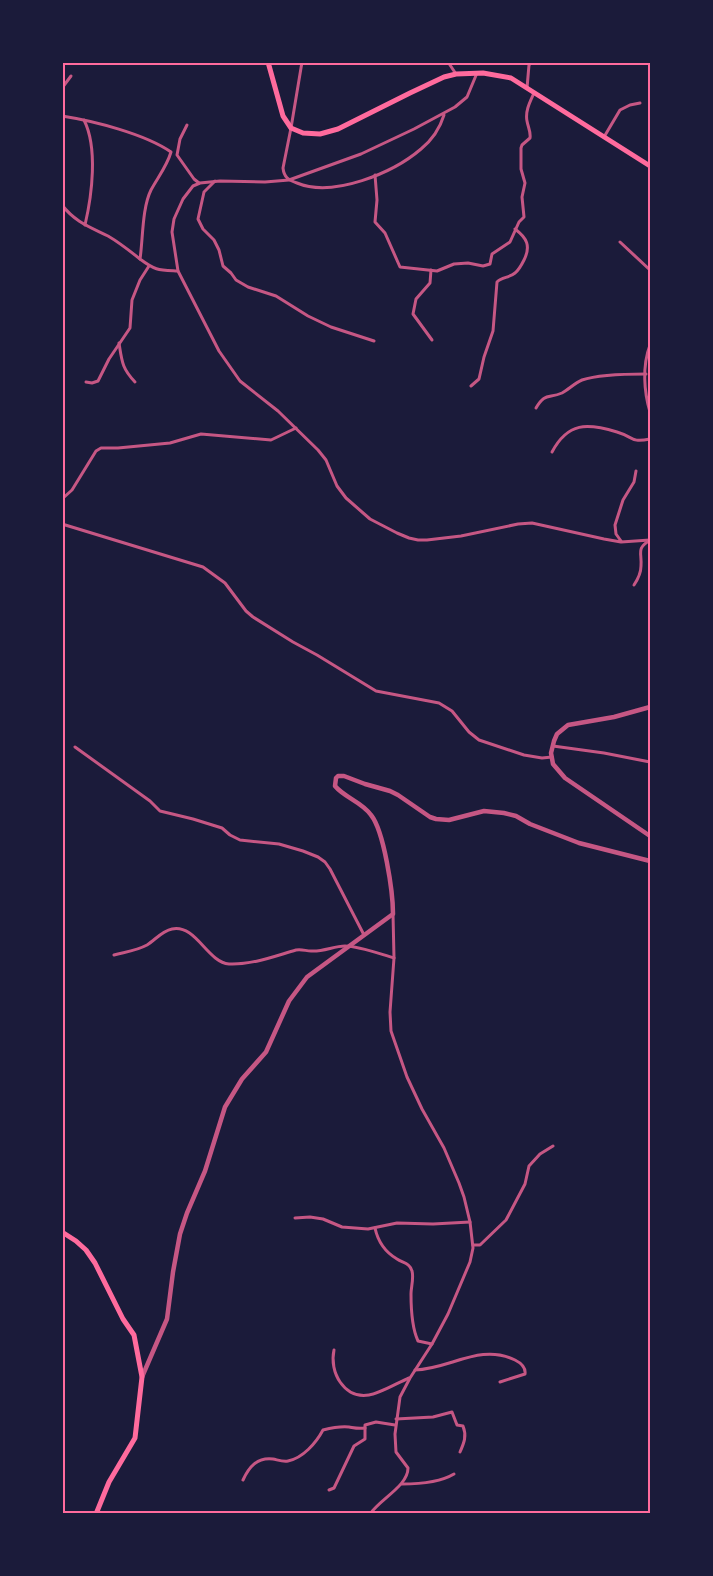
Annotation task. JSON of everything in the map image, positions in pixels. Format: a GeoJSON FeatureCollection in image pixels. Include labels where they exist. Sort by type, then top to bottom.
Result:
{"type":"FeatureCollection","features":[{"type":"Feature","properties":{"kind":"main road"},"geometry":{"type":"LineString","coordinates":[[268,62],[283,116],[291,128],[303,133],[326,133],[338,129],[444,77],[456,74],[498,74],[511,78],[535,92],[650,166]]}},
{"type":"Feature","properties":{"kind":"main road"},"geometry":{"type":"LineString","coordinates":[[62,1232],[81,1246],[95,1263],[123,1319],[134,1335],[142,1377],[135,1438],[109,1482],[96,1514]]}},
{"type":"Feature","properties":{"kind":"street"},"geometry":{"type":"LineString","coordinates":[[302,62],[282,168],[289,180],[306,187],[320,188],[345,185],[375,175],[405,161],[421,149],[437,132],[444,114]]}},
{"type":"Feature","properties":{"kind":"street"},"geometry":{"type":"LineString","coordinates":[[448,62],[456,74]]}},
{"type":"Feature","properties":{"kind":"street"},"geometry":{"type":"LineString","coordinates":[[527,88],[529,65],[532,62]]}},
{"type":"Feature","properties":{"kind":"street"},"geometry":{"type":"LineString","coordinates":[[477,73],[467,97],[462,102],[444,114],[361,154],[289,180],[265,182],[215,181],[193,186],[183,199],[174,219],[172,232],[178,270],[219,351],[240,381],[296,428],[326,460],[337,486],[346,498],[370,519],[409,538],[427,540],[475,534],[518,524],[532,523],[621,542],[650,540]]}},
{"type":"Feature","properties":{"kind":"street"},"geometry":{"type":"LineString","coordinates":[[62,88],[71,76]]}},
{"type":"Feature","properties":{"kind":"street"},"geometry":{"type":"LineString","coordinates":[[375,175],[377,200],[375,222],[385,233],[398,265],[403,268],[437,271],[454,264],[468,263],[486,266],[490,264],[492,254],[510,242],[514,236],[515,229],[524,217],[522,197],[525,183],[521,169],[521,148],[530,138],[527,112],[535,92]]}},
{"type":"Feature","properties":{"kind":"street"},"geometry":{"type":"LineString","coordinates":[[604,137],[620,110],[640,103]]}},
{"type":"Feature","properties":{"kind":"street"},"geometry":{"type":"LineString","coordinates":[[62,116],[84,119],[142,137],[171,152],[169,160],[151,191],[145,217],[140,259]]}},
{"type":"Feature","properties":{"kind":"street"},"geometry":{"type":"LineString","coordinates":[[84,119],[92,151],[85,225]]}},
{"type":"Feature","properties":{"kind":"street"},"geometry":{"type":"LineString","coordinates":[[187,125],[180,139],[177,155],[194,179],[200,183]]}},
{"type":"Feature","properties":{"kind":"street"},"geometry":{"type":"LineString","coordinates":[[215,181],[204,192],[198,219],[203,229],[214,240],[223,266],[236,280],[248,287],[276,296],[308,316],[331,327],[374,341]]}},
{"type":"Feature","properties":{"kind":"street"},"geometry":{"type":"LineString","coordinates":[[62,206],[70,215],[124,246],[149,266],[158,270],[178,270]]}},
{"type":"Feature","properties":{"kind":"street"},"geometry":{"type":"LineString","coordinates":[[471,386],[479,379],[493,331],[497,282],[502,277],[514,274],[524,261],[528,248],[527,241],[523,235],[515,229]]}},
{"type":"Feature","properties":{"kind":"street"},"geometry":{"type":"LineString","coordinates":[[620,242],[650,270]]}},
{"type":"Feature","properties":{"kind":"street"},"geometry":{"type":"LineString","coordinates":[[86,382],[98,381],[109,358],[131,325],[132,300],[140,280],[149,266]]}},
{"type":"Feature","properties":{"kind":"street"},"geometry":{"type":"LineString","coordinates":[[431,270],[430,283],[416,299],[413,314],[432,340]]}},
{"type":"Feature","properties":{"kind":"street"},"geometry":{"type":"LineString","coordinates":[[119,343],[125,372],[136,382]]}},
{"type":"Feature","properties":{"kind":"street"},"geometry":{"type":"LineString","coordinates":[[650,346],[646,374],[646,396],[650,412]]}},
{"type":"Feature","properties":{"kind":"street"},"geometry":{"type":"LineString","coordinates":[[536,408],[541,400],[561,394],[581,381],[592,378],[646,374]]}},
{"type":"Feature","properties":{"kind":"street"},"geometry":{"type":"LineString","coordinates":[[552,452],[561,438],[575,428],[594,427],[618,432],[635,441],[650,439]]}},
{"type":"Feature","properties":{"kind":"street"},"geometry":{"type":"LineString","coordinates":[[62,499],[72,490],[96,451],[101,448],[170,443],[200,434],[271,440],[296,428]]}},
{"type":"Feature","properties":{"kind":"street"},"geometry":{"type":"LineString","coordinates":[[621,542],[616,534],[615,525],[624,500],[634,482],[636,470]]}},
{"type":"Feature","properties":{"kind":"street"},"geometry":{"type":"LineString","coordinates":[[62,524],[203,567],[225,583],[246,611],[258,621],[376,691],[439,702],[452,710],[465,728],[479,740],[524,755],[542,758],[552,757]]}},
{"type":"Feature","properties":{"kind":"street"},"geometry":{"type":"LineString","coordinates":[[634,585],[641,572],[641,549],[650,540]]}},
{"type":"Feature","properties":{"kind":"street"},"geometry":{"type":"LineString","coordinates":[[650,707],[631,714],[568,725],[557,734],[552,757],[553,764],[565,778],[650,836]]}},
{"type":"Feature","properties":{"kind":"street"},"geometry":{"type":"LineString","coordinates":[[553,746],[650,762]]}},
{"type":"Feature","properties":{"kind":"street"},"geometry":{"type":"LineString","coordinates":[[75,747],[143,796],[160,811],[222,828],[240,840],[279,844],[318,857],[325,862],[330,870],[364,935]]}},
{"type":"Feature","properties":{"kind":"street"},"geometry":{"type":"LineString","coordinates":[[370,1514],[402,1484],[409,1470],[396,1452],[396,1419],[400,1396],[448,1314],[470,1262],[473,1245],[464,1197],[456,1176],[444,1148],[407,1077],[393,1037],[390,1012],[394,958],[393,899],[377,824],[365,808],[339,791],[335,786],[335,780],[338,776],[344,776],[390,791],[436,819],[449,820],[484,812],[504,813],[516,816],[530,824],[579,843],[650,860]]}},
{"type":"Feature","properties":{"kind":"street"},"geometry":{"type":"LineString","coordinates":[[142,1377],[167,1319],[180,1234],[208,1162],[225,1107],[242,1079],[266,1052],[283,1014],[298,988],[307,977],[393,914]]}},
{"type":"Feature","properties":{"kind":"street"},"geometry":{"type":"LineString","coordinates":[[114,955],[137,950],[173,928],[186,931],[195,937],[217,959],[228,964],[254,961],[299,950],[312,951],[337,946],[348,946],[394,958]]}},
{"type":"Feature","properties":{"kind":"street"},"geometry":{"type":"LineString","coordinates":[[473,1245],[480,1245],[506,1220],[525,1184],[529,1166],[540,1154],[553,1146]]}},
{"type":"Feature","properties":{"kind":"street"},"geometry":{"type":"LineString","coordinates":[[295,1218],[310,1217],[323,1219],[342,1227],[368,1229],[397,1223],[470,1222]]}},
{"type":"Feature","properties":{"kind":"street"},"geometry":{"type":"LineString","coordinates":[[375,1228],[381,1246],[412,1268],[411,1294],[415,1334],[418,1341],[432,1344]]}},
{"type":"Feature","properties":{"kind":"street"},"geometry":{"type":"LineString","coordinates":[[334,1350],[332,1356],[336,1377],[344,1387],[359,1396],[371,1395],[410,1378]]}},
{"type":"Feature","properties":{"kind":"street"},"geometry":{"type":"LineString","coordinates":[[415,1370],[430,1369],[468,1357],[489,1353],[510,1358],[521,1364],[524,1368],[525,1374],[500,1382]]}},
{"type":"Feature","properties":{"kind":"street"},"geometry":{"type":"LineString","coordinates":[[396,1419],[434,1417],[452,1412],[457,1425],[463,1426],[464,1430],[465,1440],[460,1452]]}},
{"type":"Feature","properties":{"kind":"street"},"geometry":{"type":"LineString","coordinates":[[329,1490],[334,1488],[354,1446],[365,1439],[365,1425],[376,1422],[396,1425]]}},
{"type":"Feature","properties":{"kind":"street"},"geometry":{"type":"LineString","coordinates":[[243,1480],[248,1469],[262,1459],[288,1461],[299,1457],[315,1442],[323,1430],[339,1427],[365,1428]]}},
{"type":"Feature","properties":{"kind":"street"},"geometry":{"type":"LineString","coordinates":[[402,1484],[446,1479],[454,1474]]}}]}
